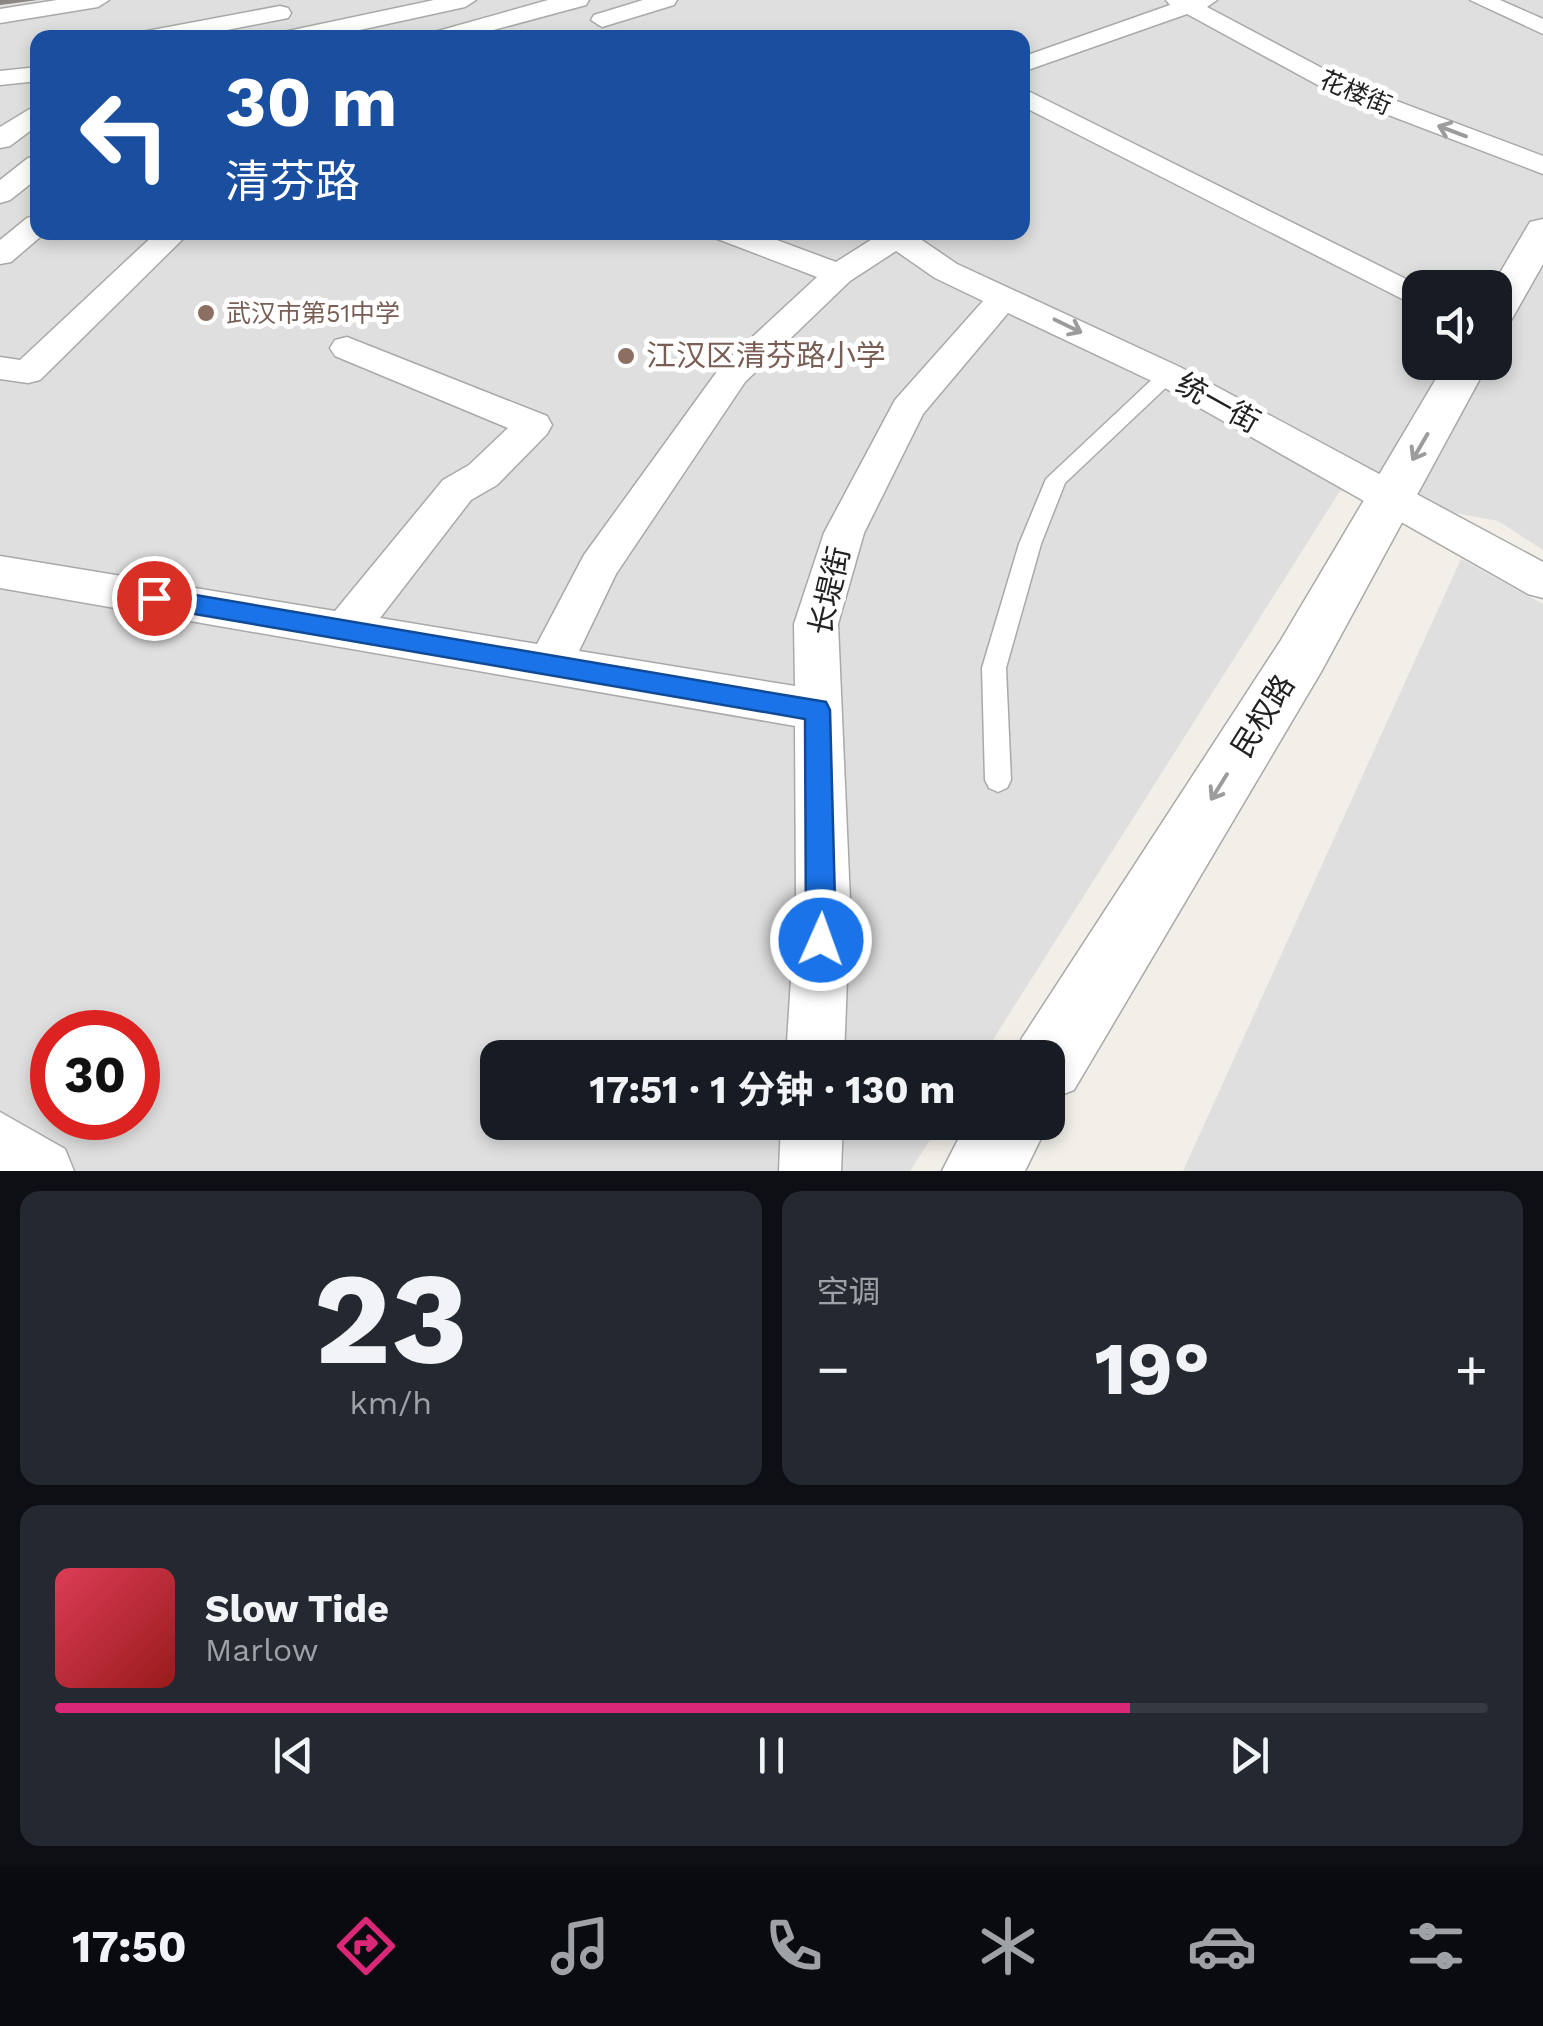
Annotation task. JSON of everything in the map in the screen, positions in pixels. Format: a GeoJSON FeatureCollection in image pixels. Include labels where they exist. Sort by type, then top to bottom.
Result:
{"type":"FeatureCollection","features":[{"type":"Feature","properties":{"kind":"street"},"geometry":{"type":"LineString","coordinates":[[0,16],[98,0]]}},
{"type":"Feature","properties":{"kind":"street"},"geometry":{"type":"LineString","coordinates":[[349,30],[465,0]]}},
{"type":"Feature","properties":{"kind":"street"},"geometry":{"type":"LineString","coordinates":[[463,30],[512,14],[580,0],[613,30]]}},
{"type":"Feature","properties":{"kind":"street"},"geometry":{"type":"LineString","coordinates":[[602,20],[662,0]]}},
{"type":"Feature","properties":{"kind":"street"},"geometry":{"type":"LineString","coordinates":[[1481,0],[1543,27]]}},
{"type":"Feature","properties":{"kind":"street"},"geometry":{"type":"LineString","coordinates":[[1030,62],[1190,2]]}},
{"type":"Feature","properties":{"kind":"street","name":"花楼街"},"geometry":{"type":"LineString","coordinates":[[1190,2],[1346,90],[1543,166]]}},
{"type":"Feature","properties":{"kind":"street"},"geometry":{"type":"LineString","coordinates":[[188,30],[280,12]]}},
{"type":"Feature","properties":{"kind":"street"},"geometry":{"type":"LineString","coordinates":[[0,78],[30,75]]}},
{"type":"Feature","properties":{"kind":"street"},"geometry":{"type":"LineString","coordinates":[[0,94],[30,76]]}},
{"type":"Feature","properties":{"kind":"street"},"geometry":{"type":"LineString","coordinates":[[1030,100],[1402,289]]}},
{"type":"Feature","properties":{"kind":"street"},"geometry":{"type":"LineString","coordinates":[[0,140],[30,118]]}},
{"type":"Feature","properties":{"kind":"street"},"geometry":{"type":"LineString","coordinates":[[0,194],[30,170]]}},
{"type":"Feature","properties":{"kind":"street"},"geometry":{"type":"LineString","coordinates":[[1512,284],[1543,230]]}},
{"type":"Feature","properties":{"kind":"street"},"geometry":{"type":"LineString","coordinates":[[0,255],[30,231]]}},
{"type":"Feature","properties":{"kind":"street"},"geometry":{"type":"LineString","coordinates":[[0,368],[28,372],[167,240]]}},
{"type":"Feature","properties":{"kind":"street"},"geometry":{"type":"LineString","coordinates":[[748,240],[839,274]]}},
{"type":"Feature","properties":{"kind":"street"},"geometry":{"type":"LineString","coordinates":[[549,664],[599,566],[732,374],[839,274],[885,240]]}},
{"type":"Feature","properties":{"kind":"street","name":"统一街"},"geometry":{"type":"LineString","coordinates":[[900,240],[946,271],[1168,375],[1543,582]]}},
{"type":"Feature","properties":{"kind":"street","name":"长堤街"},"geometry":{"type":"LineString","coordinates":[[817,1040],[823,900],[816,624],[844,533],[908,409],[1005,296]]}},
{"type":"Feature","properties":{"kind":"street"},"geometry":{"type":"LineString","coordinates":[[346,630],[458,490],[483,476],[534,425],[347,348]]}},
{"type":"Feature","properties":{"kind":"street","name":"民权路"},"geometry":{"type":"LineString","coordinates":[[1063,1040],[1301,656],[1458,380]]}},
{"type":"Feature","properties":{"kind":"street"},"geometry":{"type":"LineString","coordinates":[[0,572],[818,710]]}},
{"type":"Feature","properties":{"kind":"street"},"geometry":{"type":"LineString","coordinates":[[810,1171],[811,1140]]}},
{"type":"Feature","properties":{"kind":"street"},"geometry":{"type":"LineString","coordinates":[[981,1171],[1000,1140]]}},
{"type":"Feature","properties":{"kind":"street"},"geometry":{"type":"LineString","coordinates":[[0,1142],[44,1171]]}},
{"type":"Feature","properties":{"kind":"lane"},"geometry":{"type":"LineString","coordinates":[[998,780],[994,668],[1030,544],[1056,479],[1168,375]]}},
{"type":"Feature","properties":{"kind":"shaded area"},"geometry":{"type":"Polygon","coordinates":[[[0,0],[1543,0],[1543,550],[1498,521],[1340,491],[993,1040],[480,1040],[480,1140],[930,1140],[910,1171],[0,1171],[0,0]]]}},
{"type":"Feature","properties":{"kind":"shaded area"},"geometry":{"type":"Polygon","coordinates":[[[1461,559],[1543,604],[1543,1171],[1183,1171],[1461,559]]]}},
{"type":"Feature","properties":{"kind":"place","name":"武汉市第51中学"},"geometry":{"type":"Point","coordinates":[206,313]}},
{"type":"Feature","properties":{"kind":"place","name":"江汉区清芬路小学"},"geometry":{"type":"Point","coordinates":[626,356]}},
{"type":"Feature","properties":{"kind":"route"},"geometry":{"type":"LineString","coordinates":[[154,598],[818,710],[821,940]]}}]}
